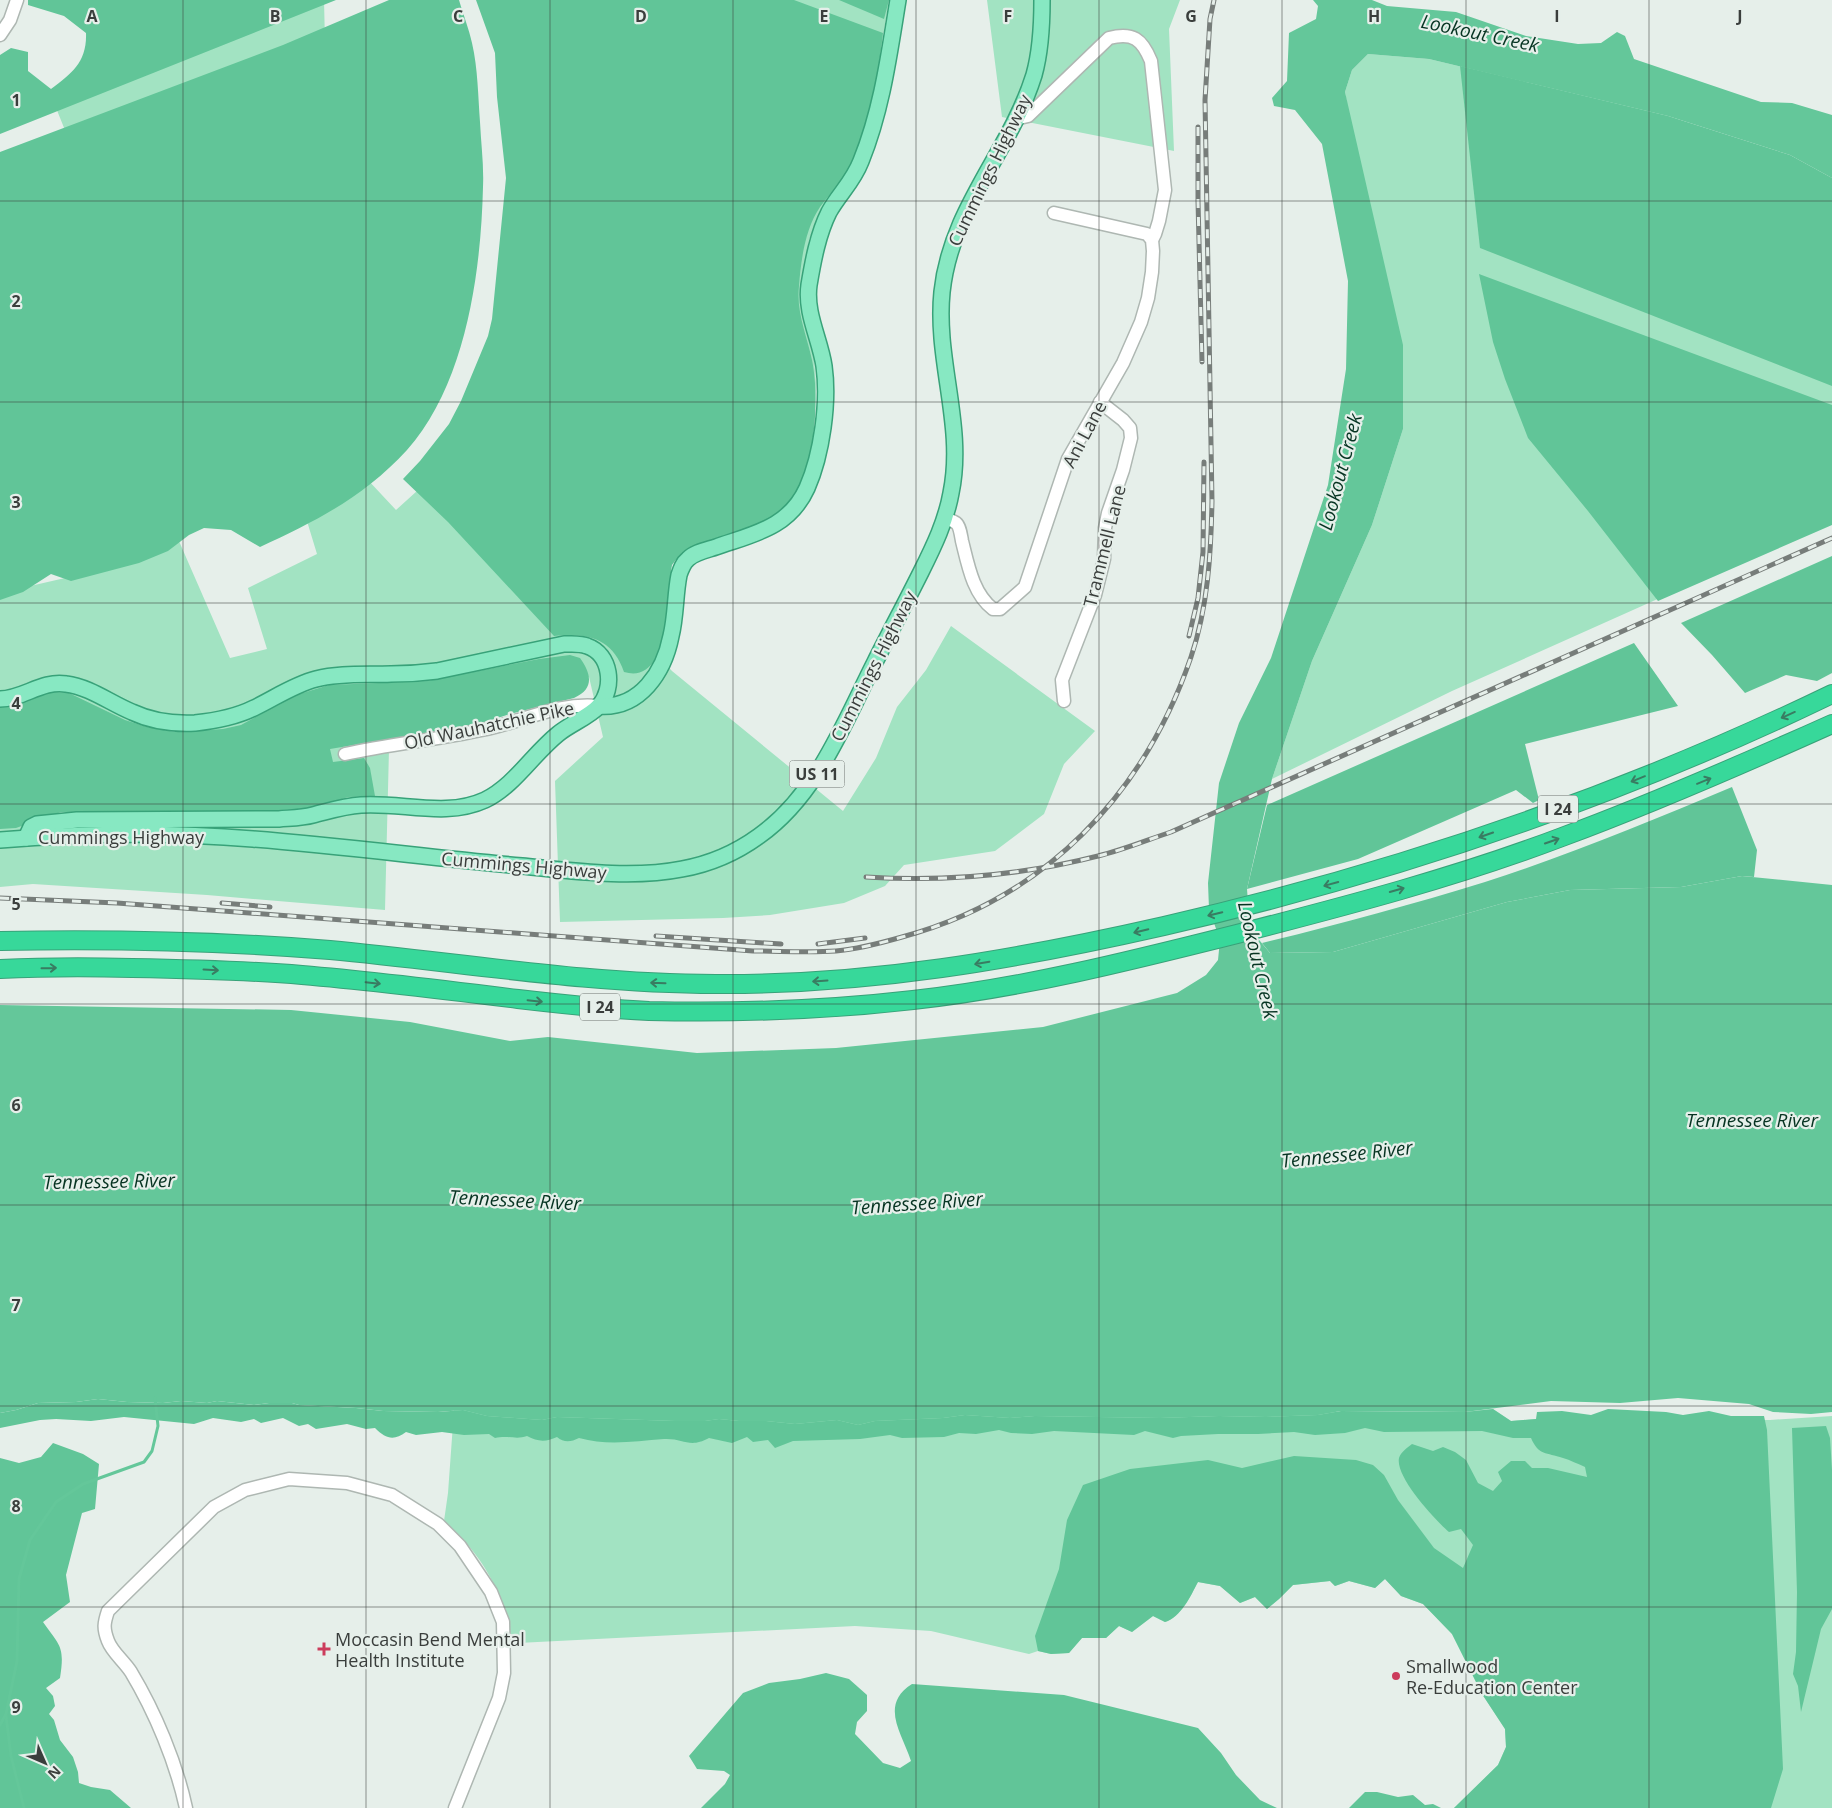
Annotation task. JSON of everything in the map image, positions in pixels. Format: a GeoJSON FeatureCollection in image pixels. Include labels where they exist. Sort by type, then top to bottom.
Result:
{"type":"FeatureCollection","features":[{"type":"Feature","properties":{"kind":"highway","name":"I 24"},"geometry":{"type":"LineString","coordinates":[[0,941],[117,940],[225,942],[334,951],[629,982],[782,984],[871,978],[973,965],[1068,948],[1189,920],[1275,899],[1395,865],[1537,817],[1635,780],[1832,694]]}},
{"type":"Feature","properties":{"kind":"highway","name":"I 24"},"geometry":{"type":"LineString","coordinates":[[0,969],[105,968],[209,970],[302,975],[563,1004],[647,1010],[731,1011],[824,1008],[914,1000],[990,989],[1082,971],[1283,922],[1456,873],[1558,839],[1714,777],[1832,724]]}},
{"type":"Feature","properties":{"kind":"main road","name":"Old Wauhatchie Pike"},"geometry":{"type":"LineString","coordinates":[[599,706],[609,707],[626,703],[642,693],[661,666],[671,636],[679,575],[682,566],[688,559],[698,553],[776,525],[799,504],[807,487],[821,437],[826,389],[823,365],[810,315],[809,286],[818,242],[829,212],[852,181],[862,161],[884,89],[898,0]]}},
{"type":"Feature","properties":{"kind":"main road","name":"Cummings Highway"},"geometry":{"type":"LineString","coordinates":[[0,840],[156,835],[251,839],[551,869],[652,873],[684,869],[720,858],[747,844],[773,826],[801,797],[814,779],[940,533],[950,499],[956,458],[942,346],[942,298],[946,266],[960,222],[1015,119],[1035,72],[1041,43],[1042,0]]}},
{"type":"Feature","properties":{"kind":"main road"},"geometry":{"type":"LineString","coordinates":[[0,699],[45,686],[64,683],[81,686],[133,713],[168,722],[204,722],[229,718],[317,678],[437,671],[558,646],[575,644],[587,646],[596,651],[604,660],[608,669],[607,690],[599,706],[559,733],[505,786],[486,799],[468,807],[452,809],[363,805],[344,807],[311,816],[279,819],[77,820],[37,824],[31,827],[26,838]]}},
{"type":"Feature","properties":{"kind":"street"},"geometry":{"type":"LineString","coordinates":[[0,35],[10,20],[17,0]]}},
{"type":"Feature","properties":{"kind":"street","name":"Ani Lane"},"geometry":{"type":"LineString","coordinates":[[944,518],[956,523],[959,529],[967,560],[984,603],[993,609],[1000,608],[1024,588],[1068,459],[1123,362],[1141,322],[1148,298],[1152,272],[1152,240],[1159,221],[1166,190],[1151,61],[1144,46],[1134,38],[1120,35],[1109,38],[1028,116],[1015,119]]}},
{"type":"Feature","properties":{"kind":"street"},"geometry":{"type":"LineString","coordinates":[[1054,213],[1147,234],[1152,240]]}},
{"type":"Feature","properties":{"kind":"street","name":"Trammell Lane"},"geometry":{"type":"LineString","coordinates":[[1064,701],[1062,680],[1095,595],[1104,559],[1105,528],[1131,438],[1130,428],[1100,402]]}},
{"type":"Feature","properties":{"kind":"street","name":"Old Wauhatchie Pike"},"geometry":{"type":"LineString","coordinates":[[345,754],[496,727],[563,707],[582,704],[599,706]]}},
{"type":"Feature","properties":{"kind":"street"},"geometry":{"type":"LineString","coordinates":[[186,1808],[182,1788],[158,1724],[130,1672],[108,1643],[104,1626],[108,1611],[214,1507],[245,1490],[290,1479],[348,1483],[392,1495],[438,1524],[460,1546],[491,1592],[502,1622],[504,1673],[499,1698],[455,1808]]}},
{"type":"Feature","properties":{"kind":"shaded area"},"geometry":{"type":"Polygon","coordinates":[[[28,0],[336,0],[0,134],[0,55],[11,48],[28,52],[28,71],[51,89],[77,66],[86,43],[86,33],[64,16],[28,5],[28,0]]]}},
{"type":"Feature","properties":{"kind":"shaded area"},"geometry":{"type":"Polygon","coordinates":[[[324,0],[326,85],[367,479],[396,510],[470,443],[625,0],[889,0],[873,97],[842,182],[821,209],[809,240],[805,273],[809,335],[816,383],[811,433],[671,559],[652,650],[672,671],[843,811],[876,758],[897,707],[926,670],[951,626],[1095,731],[1064,764],[1044,814],[995,851],[904,865],[885,886],[844,903],[770,915],[560,922],[555,781],[603,737],[589,677],[390,709],[385,910],[207,895],[33,884],[0,887],[0,593],[65,578],[175,532],[230,658],[267,649],[248,588],[317,554],[289,462],[150,341],[50,93],[324,0]]]}},
{"type":"Feature","properties":{"kind":"shaded area"},"geometry":{"type":"Polygon","coordinates":[[[389,0],[459,0],[471,38],[477,73],[483,179],[482,220],[474,290],[456,360],[443,393],[427,423],[407,450],[374,481],[320,517],[260,547],[231,530],[204,528],[189,535],[168,551],[139,563],[71,581],[51,574],[23,592],[0,600],[0,152],[283,45],[389,0]]]}},
{"type":"Feature","properties":{"kind":"shaded area"},"geometry":{"type":"Polygon","coordinates":[[[476,0],[794,0],[883,33],[871,110],[858,155],[851,169],[825,200],[815,216],[807,235],[803,255],[798,296],[802,324],[812,360],[815,413],[811,452],[800,487],[792,501],[780,514],[766,523],[697,546],[683,554],[672,565],[664,634],[659,651],[651,665],[640,673],[624,672],[613,651],[597,640],[577,635],[554,636],[448,522],[403,479],[449,424],[461,401],[488,336],[492,319],[506,178],[497,97],[495,53],[476,0]]]}},
{"type":"Feature","properties":{"kind":"shaded area"},"geometry":{"type":"Polygon","coordinates":[[[839,0],[889,0],[884,19],[839,0]]]}},
{"type":"Feature","properties":{"kind":"shaded area"},"geometry":{"type":"Polygon","coordinates":[[[987,0],[1180,0],[1169,29],[1174,151],[1002,117],[987,0]]]}},
{"type":"Feature","properties":{"kind":"shaded area"},"geometry":{"type":"Polygon","coordinates":[[[1368,54],[1429,59],[1668,116],[1832,178],[1832,521],[1452,691],[1272,779],[1312,661],[1372,525],[1403,429],[1345,92],[1352,70],[1368,54]]]}},
{"type":"Feature","properties":{"kind":"shaded area"},"geometry":{"type":"Polygon","coordinates":[[[1460,66],[1668,116],[1790,155],[1832,178],[1832,386],[1480,248],[1460,66]]]}},
{"type":"Feature","properties":{"kind":"shaded area"},"geometry":{"type":"Polygon","coordinates":[[[1479,274],[1832,405],[1832,525],[1658,601],[1528,438],[1493,342],[1479,274]]]}},
{"type":"Feature","properties":{"kind":"shaded area"},"geometry":{"type":"Polygon","coordinates":[[[1832,556],[1832,673],[1817,681],[1786,675],[1745,693],[1681,623],[1832,556]]]}},
{"type":"Feature","properties":{"kind":"shaded area"},"geometry":{"type":"Polygon","coordinates":[[[1634,643],[1678,706],[1525,744],[1539,800],[1533,803],[1516,790],[1358,859],[1247,889],[1267,805],[1634,643]]]}},
{"type":"Feature","properties":{"kind":"shaded area"},"geometry":{"type":"Polygon","coordinates":[[[570,655],[580,658],[587,669],[589,680],[585,690],[574,698],[479,724],[330,749],[333,762],[364,758],[370,768],[375,796],[348,797],[321,806],[282,811],[61,812],[16,828],[0,829],[0,707],[18,705],[44,693],[69,693],[125,720],[147,727],[175,732],[223,729],[241,725],[293,696],[329,685],[427,681],[539,659],[570,655]]]}},
{"type":"Feature","properties":{"kind":"shaded area"},"geometry":{"type":"Polygon","coordinates":[[[1732,787],[1757,850],[1754,877],[1742,876],[1681,887],[1570,890],[1507,902],[1333,952],[1270,953],[1262,943],[1429,899],[1516,872],[1640,825],[1732,787]]]}},
{"type":"Feature","properties":{"kind":"shaded area"},"geometry":{"type":"Polygon","coordinates":[[[98,1399],[163,1403],[181,1401],[207,1403],[217,1401],[254,1405],[292,1403],[383,1411],[438,1412],[463,1410],[487,1416],[542,1420],[557,1417],[675,1421],[719,1419],[795,1424],[837,1420],[858,1425],[875,1421],[943,1418],[965,1415],[1010,1418],[1035,1416],[1266,1417],[1318,1415],[1341,1411],[1465,1412],[1493,1409],[1511,1421],[1536,1419],[1537,1412],[1562,1411],[1591,1415],[1608,1409],[1666,1412],[1683,1415],[1709,1411],[1731,1416],[1764,1416],[1767,1430],[1783,1769],[1771,1808],[1454,1808],[1498,1765],[1506,1747],[1505,1729],[1482,1694],[1452,1634],[1423,1604],[1401,1596],[1385,1579],[1375,1588],[1349,1581],[1335,1586],[1330,1581],[1293,1585],[1267,1609],[1255,1597],[1240,1603],[1220,1586],[1198,1582],[1176,1616],[1165,1622],[1153,1616],[1132,1632],[1119,1626],[1106,1638],[1082,1638],[1069,1653],[1051,1654],[1038,1651],[1035,1636],[1059,1569],[1067,1520],[1083,1485],[1130,1469],[1208,1460],[1242,1468],[1294,1456],[1356,1460],[1373,1465],[1384,1475],[1398,1500],[1434,1548],[1463,1568],[1473,1545],[1461,1529],[1449,1532],[1417,1498],[1403,1476],[1399,1466],[1400,1456],[1412,1444],[1433,1451],[1443,1447],[1455,1452],[1466,1460],[1478,1483],[1493,1491],[1502,1481],[1498,1472],[1511,1461],[1525,1461],[1532,1468],[1548,1468],[1587,1477],[1585,1467],[1540,1451],[1531,1438],[1513,1438],[1482,1431],[1384,1432],[1365,1428],[1345,1433],[1315,1435],[1294,1432],[1218,1434],[1173,1438],[1145,1431],[1134,1435],[1054,1431],[1032,1434],[1011,1433],[999,1430],[976,1434],[959,1433],[944,1437],[902,1438],[890,1435],[860,1439],[793,1441],[775,1448],[768,1440],[753,1442],[747,1437],[732,1443],[709,1438],[696,1443],[671,1439],[600,1442],[579,1438],[568,1441],[557,1437],[542,1441],[527,1436],[495,1438],[489,1434],[464,1435],[442,1432],[416,1435],[406,1432],[398,1437],[390,1438],[375,1428],[366,1429],[347,1424],[316,1429],[308,1424],[299,1426],[283,1418],[261,1423],[254,1419],[241,1422],[213,1418],[194,1424],[124,1417],[91,1421],[56,1419],[40,1420],[0,1428],[0,1413],[38,1403],[76,1402],[98,1399]]]}},
{"type":"Feature","properties":{"kind":"shaded area"},"geometry":{"type":"Polygon","coordinates":[[[1493,1409],[1511,1421],[1536,1419],[1770,1420],[1832,1416],[1832,1808],[1454,1808],[1498,1765],[1506,1747],[1505,1729],[1482,1694],[1452,1634],[1423,1604],[1401,1596],[1385,1579],[1375,1588],[1349,1581],[1335,1586],[1330,1581],[1293,1585],[1267,1609],[1255,1597],[1240,1603],[1220,1586],[1198,1582],[1184,1606],[1171,1619],[1165,1622],[1153,1616],[1132,1632],[1119,1626],[1106,1638],[1082,1638],[1069,1653],[1051,1654],[1038,1651],[1029,1654],[931,1631],[855,1626],[518,1643],[512,1637],[498,1594],[486,1570],[463,1539],[444,1521],[454,1410],[1465,1412],[1493,1409]]]}},
{"type":"Feature","properties":{"kind":"shaded area"},"geometry":{"type":"Polygon","coordinates":[[[1826,1426],[1830,1438],[1832,1470],[1832,1609],[1821,1629],[1801,1712],[1798,1686],[1793,1674],[1796,1652],[1797,1592],[1792,1428],[1826,1426]]]}},
{"type":"Feature","properties":{"kind":"shaded area"},"geometry":{"type":"Polygon","coordinates":[[[53,1443],[83,1454],[99,1464],[95,1509],[82,1513],[66,1575],[70,1602],[43,1622],[60,1647],[62,1659],[60,1678],[46,1688],[53,1696],[55,1706],[49,1714],[54,1720],[60,1740],[73,1757],[79,1783],[110,1790],[131,1808],[0,1808],[0,1458],[19,1463],[41,1457],[53,1443]]]}},
{"type":"Feature","properties":{"kind":"shaded area"},"geometry":{"type":"Polygon","coordinates":[[[826,1673],[849,1679],[867,1695],[867,1711],[857,1722],[855,1734],[883,1763],[900,1768],[911,1761],[899,1730],[895,1710],[902,1692],[912,1684],[1064,1695],[1198,1728],[1221,1753],[1236,1775],[1260,1800],[1277,1808],[701,1808],[725,1784],[730,1775],[724,1771],[697,1769],[689,1756],[743,1693],[769,1683],[826,1673]]]}},
{"type":"Feature","properties":{"kind":"shaded area"},"geometry":{"type":"Polygon","coordinates":[[[1365,1792],[1377,1792],[1398,1797],[1413,1795],[1425,1805],[1433,1804],[1441,1808],[1349,1808],[1365,1792]]]}},
{"type":"Feature","properties":{"kind":"water"},"geometry":{"type":"Polygon","coordinates":[[[1313,0],[1372,0],[1387,6],[1456,12],[1526,36],[1578,44],[1601,43],[1617,32],[1625,36],[1634,59],[1761,102],[1792,103],[1832,115],[1832,178],[1790,155],[1668,116],[1429,59],[1368,54],[1352,70],[1345,92],[1403,345],[1403,429],[1372,525],[1312,661],[1272,779],[1247,889],[1250,929],[1270,953],[1333,952],[1507,902],[1570,890],[1681,887],[1742,876],[1832,885],[1832,1412],[1811,1414],[1773,1412],[1749,1404],[1678,1398],[1620,1403],[1551,1401],[1465,1412],[1341,1411],[1318,1415],[1160,1418],[1035,1416],[1010,1418],[965,1415],[943,1418],[875,1421],[858,1425],[837,1420],[795,1424],[719,1419],[675,1421],[557,1417],[542,1420],[487,1416],[463,1410],[438,1412],[383,1411],[292,1403],[254,1405],[217,1401],[207,1403],[181,1401],[163,1403],[98,1399],[76,1402],[38,1403],[0,1413],[0,1005],[291,1010],[410,1022],[510,1041],[548,1037],[697,1053],[836,1048],[1043,1027],[1177,993],[1206,975],[1218,960],[1220,940],[1209,909],[1208,883],[1219,783],[1239,723],[1271,658],[1328,485],[1346,369],[1348,281],[1322,144],[1295,110],[1274,106],[1272,98],[1287,81],[1289,33],[1316,19],[1318,6],[1313,0]]]}},
{"type":"Feature","properties":{"kind":"waterway"},"geometry":{"type":"LineString","coordinates":[[0,1725],[6,1714],[17,1661],[19,1579],[30,1540],[56,1502],[83,1484],[144,1462],[152,1451],[158,1426],[155,1398]]}},
{"type":"Feature","properties":{"kind":"waterway"},"geometry":{"type":"LineString","coordinates":[[6,1716],[11,1756],[24,1808]]}},
{"type":"Feature","properties":{"kind":"railway"},"geometry":{"type":"LineString","coordinates":[[0,898],[117,903],[753,951],[826,952],[878,944],[953,920],[1000,897],[1043,868],[1082,835],[1116,796],[1146,754],[1171,707],[1191,657],[1205,599],[1211,540],[1212,501],[1205,100],[1210,19],[1214,0]]}},
{"type":"Feature","properties":{"kind":"railway"},"geometry":{"type":"LineString","coordinates":[[1198,127],[1202,362]]}},
{"type":"Feature","properties":{"kind":"railway"},"geometry":{"type":"LineString","coordinates":[[1189,636],[1198,598],[1203,552],[1204,462]]}},
{"type":"Feature","properties":{"kind":"railway"},"geometry":{"type":"LineString","coordinates":[[866,877],[925,879],[983,876],[1070,863],[1135,845],[1171,832],[1832,538]]}},
{"type":"Feature","properties":{"kind":"railway"},"geometry":{"type":"LineString","coordinates":[[222,903],[270,907]]}},
{"type":"Feature","properties":{"kind":"railway"},"geometry":{"type":"LineString","coordinates":[[656,936],[781,944]]}},
{"type":"Feature","properties":{"kind":"railway"},"geometry":{"type":"LineString","coordinates":[[818,944],[865,938]]}},
{"type":"Feature","properties":{"kind":"place","name":"Moccasin Bend Mental Health Institute"},"geometry":{"type":"Point","coordinates":[324,1649]}},
{"type":"Feature","properties":{"kind":"place","name":"Smallwood Re-Education Center"},"geometry":{"type":"Point","coordinates":[1396,1676]}},
{"type":"Feature","properties":{"kind":"water label","name":"Lookout Creek"},"geometry":{"type":"Point","coordinates":[1480,33]}},
{"type":"Feature","properties":{"kind":"water label","name":"Lookout Creek"},"geometry":{"type":"Point","coordinates":[1340,472]}},
{"type":"Feature","properties":{"kind":"water label","name":"Lookout Creek"},"geometry":{"type":"Point","coordinates":[1258,960]}},
{"type":"Feature","properties":{"kind":"water label","name":"Tennessee River"},"geometry":{"type":"Point","coordinates":[1752,1120]}},
{"type":"Feature","properties":{"kind":"water label","name":"Tennessee River"},"geometry":{"type":"Point","coordinates":[1347,1154]}},
{"type":"Feature","properties":{"kind":"water label","name":"Tennessee River"},"geometry":{"type":"Point","coordinates":[109,1181]}},
{"type":"Feature","properties":{"kind":"water label","name":"Tennessee River"},"geometry":{"type":"Point","coordinates":[515,1200]}},
{"type":"Feature","properties":{"kind":"water label","name":"Tennessee River"},"geometry":{"type":"Point","coordinates":[917,1203]}}]}
